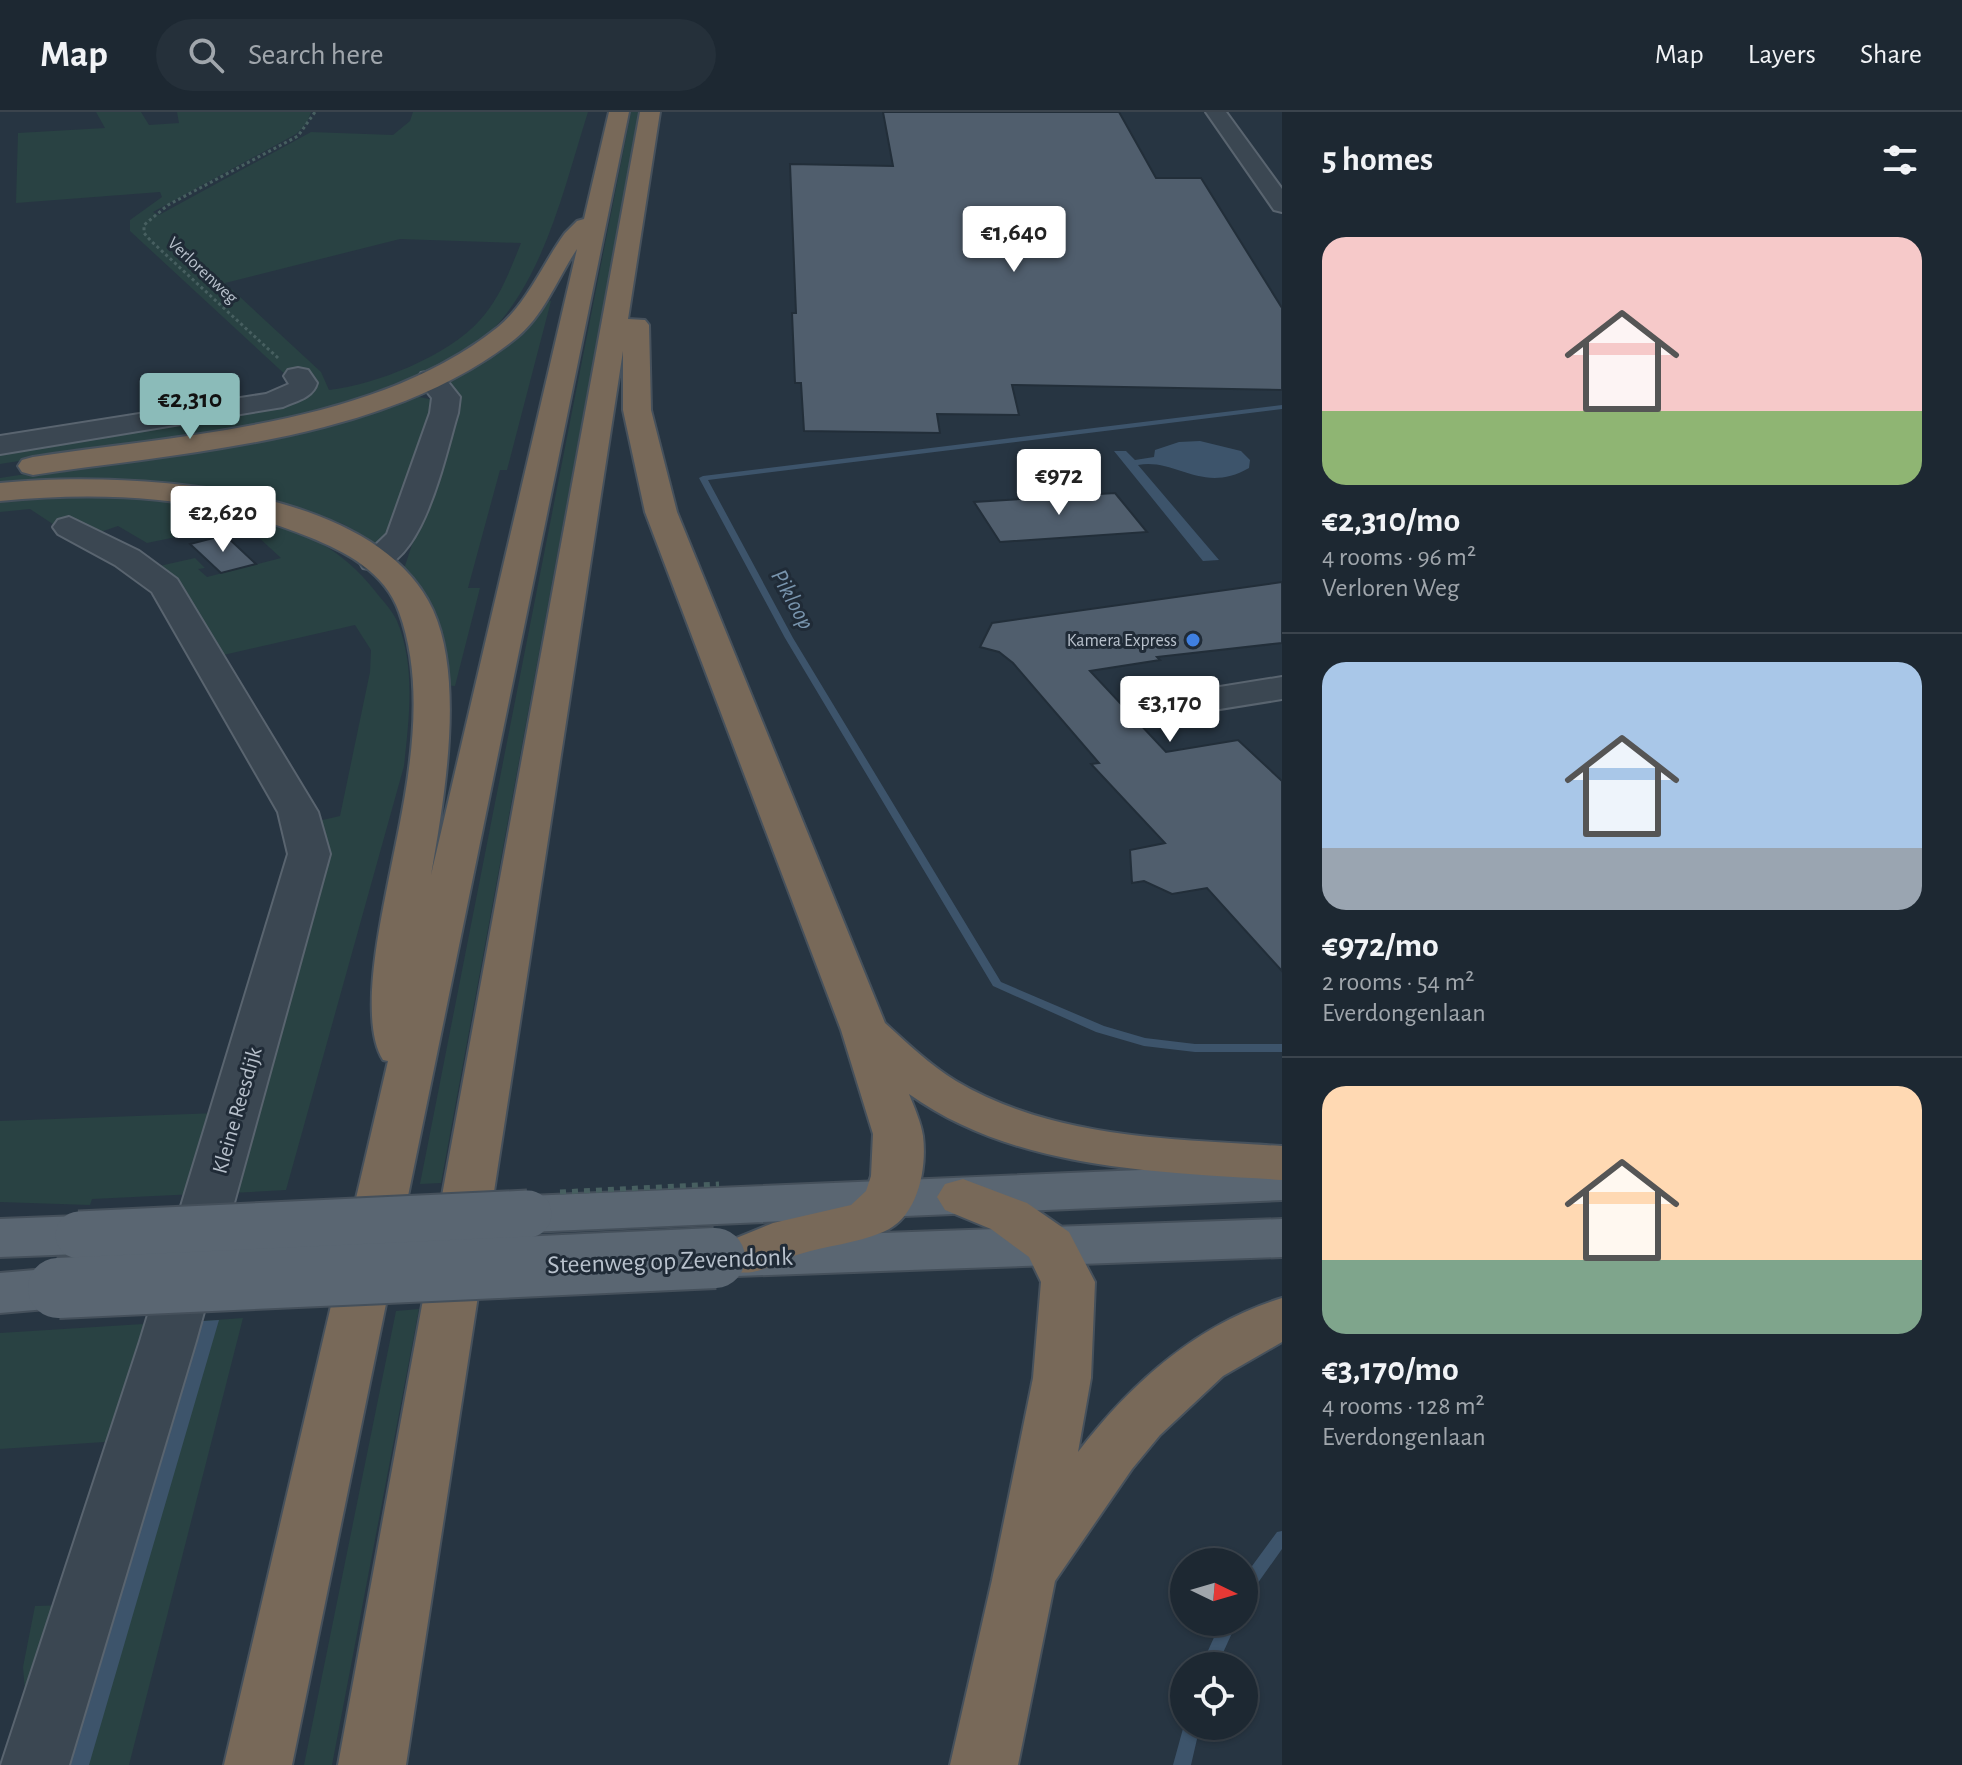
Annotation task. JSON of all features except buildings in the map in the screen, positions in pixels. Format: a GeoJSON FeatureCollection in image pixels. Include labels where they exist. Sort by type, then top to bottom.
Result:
{"type":"FeatureCollection","features":[{"type":"Feature","properties":{"kind":"highway"},"geometry":{"type":"LineString","coordinates":[[258,1765],[619,112]]}},
{"type":"Feature","properties":{"kind":"highway"},"geometry":{"type":"LineString","coordinates":[[372,1765],[650,112]]}},
{"type":"Feature","properties":{"kind":"highway"},"geometry":{"type":"LineString","coordinates":[[0,472],[214,438],[310,419],[354,407],[431,379],[471,358],[509,331],[533,304],[571,239],[595,216]]}},
{"type":"Feature","properties":{"kind":"highway"},"geometry":{"type":"LineString","coordinates":[[620,294],[632,307],[636,318],[637,410],[661,512],[864,1030],[898,1134],[897,1176],[888,1200],[869,1218],[834,1230],[725,1241]]}},
{"type":"Feature","properties":{"kind":"highway"},"geometry":{"type":"LineString","coordinates":[[0,492],[108,487],[213,496],[271,511],[356,546],[393,575],[416,608],[427,644],[432,711],[395,973],[405,1092]]}},
{"type":"Feature","properties":{"kind":"highway"},"geometry":{"type":"LineString","coordinates":[[864,1030],[939,1092],[975,1111],[1021,1127],[1081,1144],[1122,1150],[1282,1163]]}},
{"type":"Feature","properties":{"kind":"highway"},"geometry":{"type":"LineString","coordinates":[[963,1197],[1009,1216],[1050,1245],[1068,1282],[1062,1378],[1024,1580],[984,1765]]}},
{"type":"Feature","properties":{"kind":"highway"},"geometry":{"type":"LineString","coordinates":[[1024,1580],[1099,1464],[1151,1403],[1214,1353],[1282,1318]]}},
{"type":"Feature","properties":{"kind":"main road"},"geometry":{"type":"LineString","coordinates":[[888,1200],[1282,1182]]}},
{"type":"Feature","properties":{"kind":"main road","name":"Steenweg op Zevendonk"},"geometry":{"type":"LineString","coordinates":[[0,1238],[79,1235],[1050,1245],[1282,1238]]}},
{"type":"Feature","properties":{"kind":"main road","name":"Steenweg op Zevendonk"},"geometry":{"type":"LineString","coordinates":[[0,1293],[725,1241]]}},
{"type":"Feature","properties":{"kind":"street"},"geometry":{"type":"LineString","coordinates":[[1216,112],[1282,205]]}},
{"type":"Feature","properties":{"kind":"street"},"geometry":{"type":"LineString","coordinates":[[0,445],[273,401],[302,388],[303,383],[298,376]]}},
{"type":"Feature","properties":{"kind":"street"},"geometry":{"type":"LineString","coordinates":[[375,561],[389,552],[402,536],[444,413],[446,397],[431,379]]}},
{"type":"Feature","properties":{"kind":"street","name":"Kleine Reesdijk"},"geometry":{"type":"LineString","coordinates":[[35,1765],[168,1341],[309,854],[298,812],[165,586],[127,558],[69,527]]}},
{"type":"Feature","properties":{"kind":"street"},"geometry":{"type":"LineString","coordinates":[[1164,707],[1282,688]]}},
{"type":"Feature","properties":{"kind":"path","name":"Verlorenweg"},"geometry":{"type":"LineString","coordinates":[[298,376],[151,241],[144,233],[144,225],[168,205],[298,136],[315,112]]}},
{"type":"Feature","properties":{"kind":"green space"},"geometry":{"type":"Polygon","coordinates":[[[96,112],[141,112],[149,125],[179,123],[177,112],[311,112],[307,123],[296,134],[153,212],[159,215],[311,132],[393,135],[410,121],[413,112],[588,112],[564,192],[533,271],[496,327],[460,353],[378,390],[273,420],[164,440],[0,464],[0,449],[292,402],[289,378],[130,231],[130,220],[162,197],[160,192],[16,203],[18,133],[105,128],[96,112]],[[400,239],[225,283],[321,372],[329,390],[368,382],[410,367],[466,333],[493,302],[521,243],[400,239]]]}},
{"type":"Feature","properties":{"kind":"green space"},"geometry":{"type":"Polygon","coordinates":[[[631,112],[639,112],[441,1183],[420,1184],[631,112]]]}},
{"type":"Feature","properties":{"kind":"green space"},"geometry":{"type":"Polygon","coordinates":[[[551,301],[507,470],[500,470],[468,588],[480,588],[455,686],[443,685],[403,572],[457,408],[449,381],[543,302],[551,301]]]}},
{"type":"Feature","properties":{"kind":"green space"},"geometry":{"type":"Polygon","coordinates":[[[415,396],[438,401],[394,527],[382,543],[376,544],[346,526],[277,502],[199,487],[80,481],[0,487],[0,478],[167,452],[415,396]]]}},
{"type":"Feature","properties":{"kind":"green space"},"geometry":{"type":"Polygon","coordinates":[[[83,494],[202,504],[280,524],[315,540],[347,562],[390,609],[403,638],[410,693],[404,766],[286,1190],[231,1193],[318,821],[340,816],[370,672],[371,650],[355,625],[219,656],[155,567],[195,558],[205,568],[198,569],[207,577],[281,558],[243,523],[147,543],[118,526],[77,540],[30,509],[0,512],[0,498],[83,494]]]}},
{"type":"Feature","properties":{"kind":"green space"},"geometry":{"type":"Polygon","coordinates":[[[218,1113],[196,1194],[92,1199],[90,1205],[0,1202],[0,1121],[218,1113]]]}},
{"type":"Feature","properties":{"kind":"green space"},"geometry":{"type":"Polygon","coordinates":[[[419,1309],[332,1765],[304,1765],[396,1311],[419,1309]]]}},
{"type":"Feature","properties":{"kind":"green space"},"geometry":{"type":"Polygon","coordinates":[[[243,1318],[129,1765],[57,1765],[188,1322],[243,1318]]]}},
{"type":"Feature","properties":{"kind":"green space"},"geometry":{"type":"Polygon","coordinates":[[[159,1323],[119,1441],[0,1449],[0,1333],[159,1323]]]}},
{"type":"Feature","properties":{"kind":"green space"},"geometry":{"type":"Polygon","coordinates":[[[69,1605],[38,1701],[25,1691],[23,1667],[35,1606],[69,1605]]]}},
{"type":"Feature","properties":{"kind":"water"},"geometry":{"type":"Polygon","coordinates":[[[1200,441],[1241,451],[1250,460],[1249,468],[1217,478],[1165,466],[1138,465],[1219,560],[1203,561],[1114,451],[1126,451],[1135,460],[1154,457],[1155,450],[1179,442],[1200,441]]]}},
{"type":"Feature","properties":{"kind":"water"},"geometry":{"type":"Polygon","coordinates":[[[219,1320],[89,1765],[57,1765],[188,1322],[219,1320]]]}},
{"type":"Feature","properties":{"kind":"waterway","name":"Pikloop"},"geometry":{"type":"LineString","coordinates":[[1282,407],[703,478],[789,638],[997,984],[1100,1029],[1144,1042],[1195,1048],[1282,1048]]}},
{"type":"Feature","properties":{"kind":"waterway","name":"Pikloop"},"geometry":{"type":"LineString","coordinates":[[1258,1570],[1282,1537]]}},
{"type":"Feature","properties":{"kind":"waterway","name":"Pikloop"},"geometry":{"type":"LineString","coordinates":[[1215,1652],[1223,1636]]}},
{"type":"Feature","properties":{"kind":"waterway","name":"Pikloop"},"geometry":{"type":"LineString","coordinates":[[1182,1765],[1188,1740]]}},
{"type":"Feature","properties":{"kind":"place","name":"Kamera Express"},"geometry":{"type":"Point","coordinates":[1193,640]}}]}
